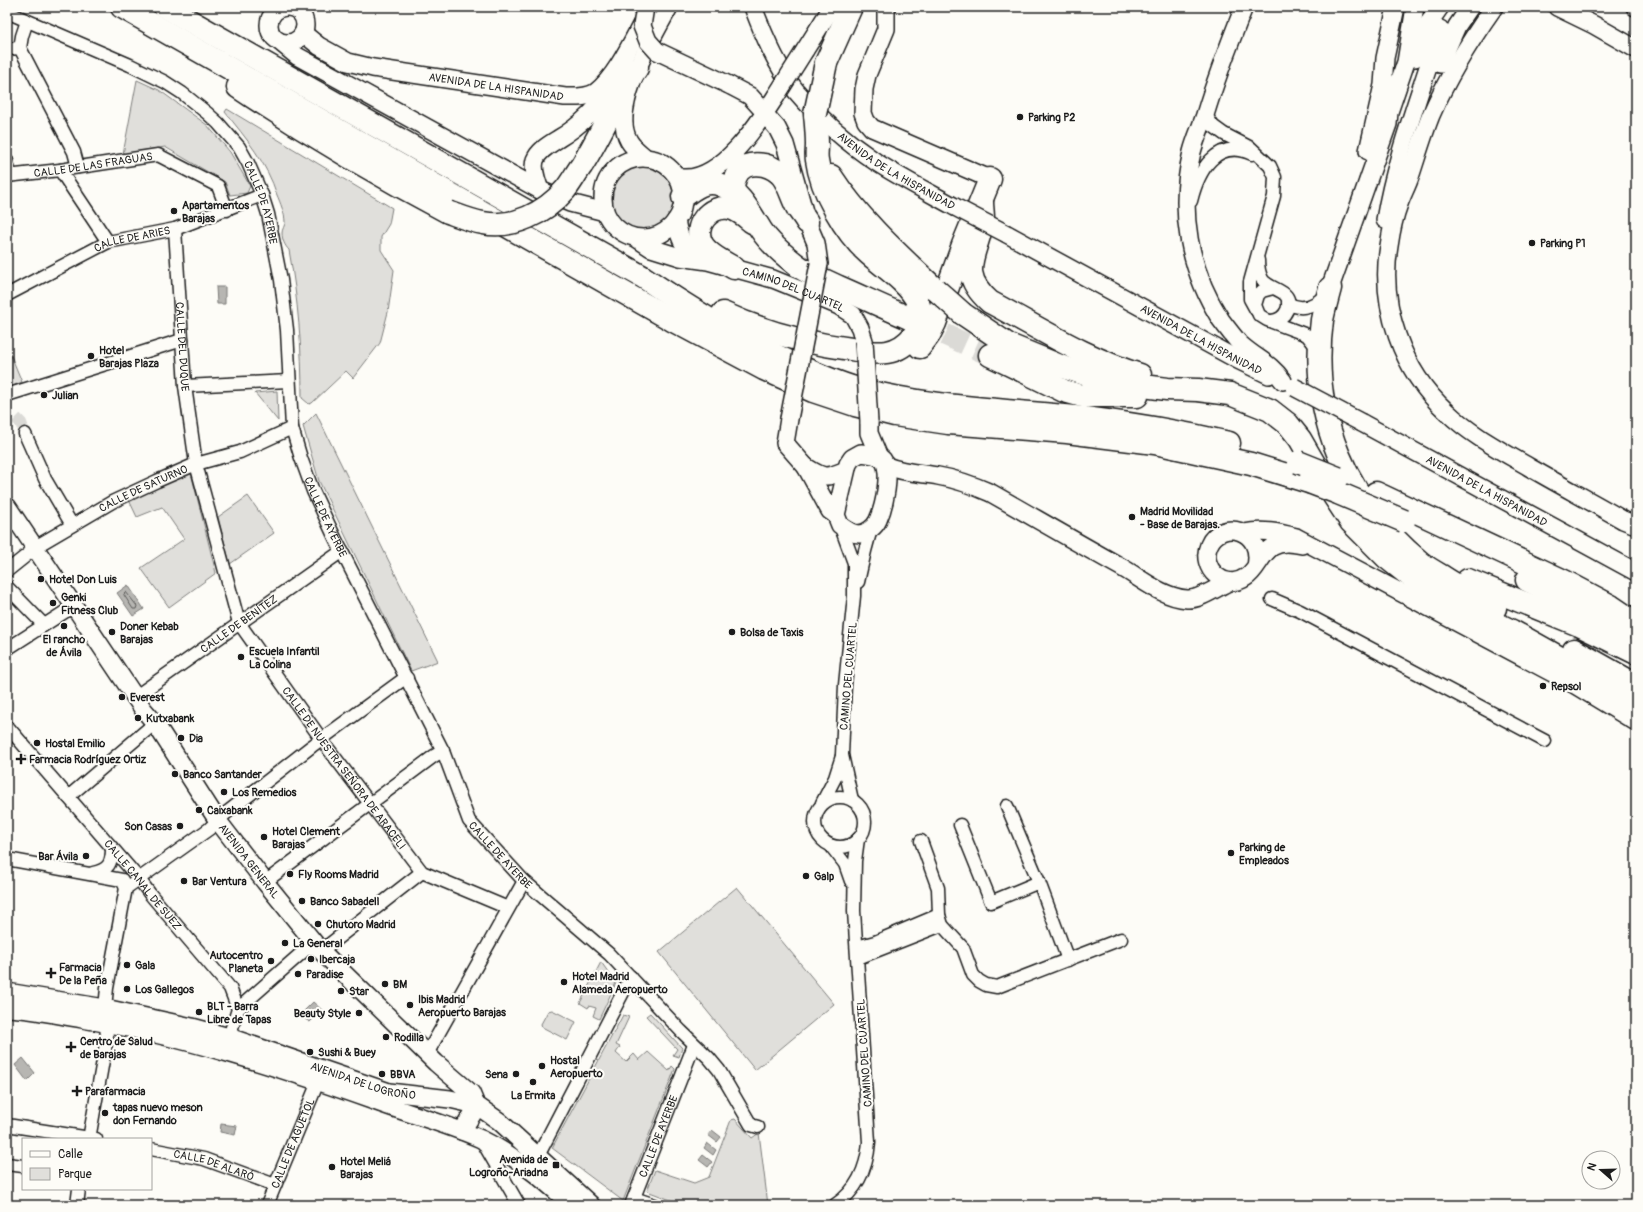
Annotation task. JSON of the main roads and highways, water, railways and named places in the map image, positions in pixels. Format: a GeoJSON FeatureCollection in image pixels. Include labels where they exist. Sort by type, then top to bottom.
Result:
{"type":"FeatureCollection","features":[{"type":"Feature","properties":{"kind":"highway"},"geometry":{"type":"LineString","coordinates":[[122,7],[672,320],[764,369],[813,391],[855,405],[895,415],[940,422],[1067,432],[1155,443],[1251,464],[1309,482],[1338,493],[1398,529],[1430,561],[1468,580],[1579,625],[1636,653]]}},
{"type":"Feature","properties":{"kind":"highway"},"geometry":{"type":"LineString","coordinates":[[643,277],[740,321],[774,333],[813,343],[873,352],[887,352],[901,348],[909,342],[916,333],[920,321],[918,304],[914,295],[858,244],[845,227],[825,191],[816,160],[817,145],[815,114],[826,63],[851,7]]}},
{"type":"Feature","properties":{"kind":"highway"},"geometry":{"type":"LineString","coordinates":[[169,8],[643,277],[684,304],[763,350],[822,376],[854,388],[898,398],[948,406],[1085,418],[1156,427],[1246,447],[1298,462],[1376,493],[1564,581],[1611,606],[1636,623]]}},
{"type":"Feature","properties":{"kind":"highway"},"geometry":{"type":"LineString","coordinates":[[166,31],[187,53],[266,106],[406,189],[448,212],[484,223],[512,222],[529,217],[554,201],[565,190],[593,147],[626,83],[637,68]]}},
{"type":"Feature","properties":{"kind":"highway"},"geometry":{"type":"LineString","coordinates":[[817,145],[830,175],[844,196],[896,252],[963,314],[1009,345],[1060,366],[1088,375],[1120,383],[1167,389],[1198,390],[1230,394],[1270,410],[1288,424],[1300,439],[1326,484],[1351,522],[1386,557],[1419,583],[1472,612],[1512,631],[1571,664],[1623,696],[1636,706]]}},
{"type":"Feature","properties":{"kind":"highway"},"geometry":{"type":"LineString","coordinates":[[733,192],[736,177],[740,170],[746,166],[762,164],[771,167],[782,175],[798,209],[807,222]]}},
{"type":"Feature","properties":{"kind":"highway"},"geometry":{"type":"LineString","coordinates":[[813,343],[834,353],[873,361],[900,358],[922,345],[935,323],[963,245],[982,202],[990,179]]}},
{"type":"Feature","properties":{"kind":"highway"},"geometry":{"type":"LineString","coordinates":[[680,187],[694,188],[708,183],[722,185],[733,192],[748,208],[761,230]]}},
{"type":"Feature","properties":{"kind":"highway"},"geometry":{"type":"LineString","coordinates":[[982,202],[983,217],[971,262],[971,275],[980,293],[990,302],[1091,356],[1121,370],[1153,379],[1172,382],[1198,390]]}},
{"type":"Feature","properties":{"kind":"highway"},"geometry":{"type":"LineString","coordinates":[[734,268],[706,250],[701,244],[699,237],[703,220],[708,213],[715,210],[728,208],[736,210],[743,214],[761,230],[783,253],[804,271],[908,318]]}},
{"type":"Feature","properties":{"kind":"highway"},"geometry":{"type":"LineString","coordinates":[[1330,288],[1322,319],[1319,350],[1320,380],[1324,409],[1331,438],[1339,458],[1356,491],[1373,515],[1398,529],[1558,595],[1616,627],[1636,640]]}},
{"type":"Feature","properties":{"kind":"highway"},"geometry":{"type":"LineString","coordinates":[[990,355],[1064,391],[1082,396],[1149,396],[1246,401]]}},
{"type":"Feature","properties":{"kind":"highway"},"geometry":{"type":"LineString","coordinates":[[1398,529],[1421,563],[1509,616],[1603,666],[1636,686]]}},
{"type":"Feature","properties":{"kind":"highway"},"geometry":{"type":"LineString","coordinates":[[1386,557],[1460,595],[1509,616]]}},
{"type":"Feature","properties":{"kind":"water"},"geometry":{"type":"Polygon","coordinates":[[[216,287],[225,287],[225,304],[217,304],[216,287]]]}},
{"type":"Feature","properties":{"kind":"water"},"geometry":{"type":"Polygon","coordinates":[[[128,585],[144,609],[133,616],[117,593],[128,585]]]}},
{"type":"Feature","properties":{"kind":"water"},"geometry":{"type":"Polygon","coordinates":[[[313,1002],[322,1010],[310,1022],[301,1014],[313,1002]]]}},
{"type":"Feature","properties":{"kind":"water"},"geometry":{"type":"Polygon","coordinates":[[[23,1058],[35,1073],[27,1081],[15,1065],[23,1058]]]}},
{"type":"Feature","properties":{"kind":"water"},"geometry":{"type":"Polygon","coordinates":[[[221,1124],[237,1126],[235,1135],[220,1132],[221,1124]]]}},
{"type":"Feature","properties":{"kind":"water"},"geometry":{"type":"Polygon","coordinates":[[[712,1130],[721,1137],[717,1142],[708,1135],[712,1130]]]}},
{"type":"Feature","properties":{"kind":"water"},"geometry":{"type":"Polygon","coordinates":[[[707,1143],[716,1150],[713,1155],[704,1148],[707,1143]]]}},
{"type":"Feature","properties":{"kind":"water"},"geometry":{"type":"Polygon","coordinates":[[[703,1155],[712,1162],[708,1167],[699,1160],[703,1155]]]}},
{"type":"Feature","properties":{"kind":"water"},"geometry":{"type":"Polygon","coordinates":[[[157,1199],[172,1203],[171,1205],[155,1205],[157,1199]]]}},
{"type":"Feature","properties":{"kind":"tunnel"},"geometry":{"type":"LineString","coordinates":[[915,321],[990,355]]}},
{"type":"Feature","properties":{"kind":"tunnel"},"geometry":{"type":"LineString","coordinates":[[16,418],[21,423],[25,434]]}},
{"type":"Feature","properties":{"kind":"place","name":"Parking P2"},"geometry":{"type":"Point","coordinates":[1020,117]}},
{"type":"Feature","properties":{"kind":"place","name":"Apartamentos Barajas"},"geometry":{"type":"Point","coordinates":[174,211]}},
{"type":"Feature","properties":{"kind":"place","name":"Parking P1"},"geometry":{"type":"Point","coordinates":[1532,243]}},
{"type":"Feature","properties":{"kind":"place","name":"Hotel Barajas Plaza"},"geometry":{"type":"Point","coordinates":[91,356]}},
{"type":"Feature","properties":{"kind":"place","name":"Julian"},"geometry":{"type":"Point","coordinates":[44,395]}},
{"type":"Feature","properties":{"kind":"place","name":"Madrid Movilidad - Base de Barajas."},"geometry":{"type":"Point","coordinates":[1132,517]}},
{"type":"Feature","properties":{"kind":"place","name":"Hotel Don Luis"},"geometry":{"type":"Point","coordinates":[41,579]}},
{"type":"Feature","properties":{"kind":"place","name":"Genki Fitness Club"},"geometry":{"type":"Point","coordinates":[53,603]}},
{"type":"Feature","properties":{"kind":"place","name":"El rancho de Ávila"},"geometry":{"type":"Point","coordinates":[64,626]}},
{"type":"Feature","properties":{"kind":"place","name":"Doner Kebab Barajas"},"geometry":{"type":"Point","coordinates":[112,632]}},
{"type":"Feature","properties":{"kind":"place","name":"Bolsa de Taxis"},"geometry":{"type":"Point","coordinates":[732,632]}},
{"type":"Feature","properties":{"kind":"place","name":"Escuela Infantil La Colina"},"geometry":{"type":"Point","coordinates":[241,657]}},
{"type":"Feature","properties":{"kind":"place","name":"Repsol"},"geometry":{"type":"Point","coordinates":[1543,686]}},
{"type":"Feature","properties":{"kind":"place","name":"Everest"},"geometry":{"type":"Point","coordinates":[122,697]}},
{"type":"Feature","properties":{"kind":"place","name":"Kutxabank"},"geometry":{"type":"Point","coordinates":[138,718]}},
{"type":"Feature","properties":{"kind":"place","name":"Dia"},"geometry":{"type":"Point","coordinates":[181,738]}},
{"type":"Feature","properties":{"kind":"place","name":"Hostal Emilio"},"geometry":{"type":"Point","coordinates":[37,743]}},
{"type":"Feature","properties":{"kind":"place","name":"Farmacia Rodríguez Ortiz"},"geometry":{"type":"Point","coordinates":[21,759]}},
{"type":"Feature","properties":{"kind":"place","name":"Banco Santander"},"geometry":{"type":"Point","coordinates":[175,774]}},
{"type":"Feature","properties":{"kind":"place","name":"Los Remedios"},"geometry":{"type":"Point","coordinates":[224,792]}},
{"type":"Feature","properties":{"kind":"place","name":"Caixabank"},"geometry":{"type":"Point","coordinates":[199,810]}},
{"type":"Feature","properties":{"kind":"place","name":"Son Casas"},"geometry":{"type":"Point","coordinates":[180,826]}},
{"type":"Feature","properties":{"kind":"place","name":"Hotel Clement Barajas"},"geometry":{"type":"Point","coordinates":[264,837]}},
{"type":"Feature","properties":{"kind":"place","name":"Parking de Empleados"},"geometry":{"type":"Point","coordinates":[1231,853]}},
{"type":"Feature","properties":{"kind":"place","name":"Bar Ávila"},"geometry":{"type":"Point","coordinates":[86,856]}},
{"type":"Feature","properties":{"kind":"place","name":"Fly Rooms Madrid"},"geometry":{"type":"Point","coordinates":[290,874]}},
{"type":"Feature","properties":{"kind":"place","name":"Galp"},"geometry":{"type":"Point","coordinates":[806,876]}},
{"type":"Feature","properties":{"kind":"place","name":"Bar Ventura"},"geometry":{"type":"Point","coordinates":[184,881]}},
{"type":"Feature","properties":{"kind":"place","name":"Banco Sabadell"},"geometry":{"type":"Point","coordinates":[302,901]}},
{"type":"Feature","properties":{"kind":"place","name":"Chutoro Madrid"},"geometry":{"type":"Point","coordinates":[318,924]}},
{"type":"Feature","properties":{"kind":"place","name":"La General"},"geometry":{"type":"Point","coordinates":[285,943]}},
{"type":"Feature","properties":{"kind":"place","name":"Ibercaja"},"geometry":{"type":"Point","coordinates":[311,959]}},
{"type":"Feature","properties":{"kind":"place","name":"Autocentro Planeta"},"geometry":{"type":"Point","coordinates":[271,961]}},
{"type":"Feature","properties":{"kind":"place","name":"Gala"},"geometry":{"type":"Point","coordinates":[127,965]}},
{"type":"Feature","properties":{"kind":"place","name":"Farmacia De la Peña"},"geometry":{"type":"Point","coordinates":[51,973]}},
{"type":"Feature","properties":{"kind":"place","name":"Paradise"},"geometry":{"type":"Point","coordinates":[298,974]}},
{"type":"Feature","properties":{"kind":"place","name":"Hotel Madrid Alameda Aeropuerto"},"geometry":{"type":"Point","coordinates":[564,982]}},
{"type":"Feature","properties":{"kind":"place","name":"BM"},"geometry":{"type":"Point","coordinates":[385,984]}},
{"type":"Feature","properties":{"kind":"place","name":"Los Gallegos"},"geometry":{"type":"Point","coordinates":[127,989]}},
{"type":"Feature","properties":{"kind":"place","name":"Star"},"geometry":{"type":"Point","coordinates":[341,991]}},
{"type":"Feature","properties":{"kind":"place","name":"Ibis Madrid Aeropuerto Barajas"},"geometry":{"type":"Point","coordinates":[410,1005]}},
{"type":"Feature","properties":{"kind":"place","name":"BLT - Barra Libre de Tapas"},"geometry":{"type":"Point","coordinates":[199,1012]}},
{"type":"Feature","properties":{"kind":"place","name":"Beauty Style"},"geometry":{"type":"Point","coordinates":[359,1013]}},
{"type":"Feature","properties":{"kind":"place","name":"Rodilla"},"geometry":{"type":"Point","coordinates":[386,1037]}},
{"type":"Feature","properties":{"kind":"place","name":"Centro de Salud de Barajas"},"geometry":{"type":"Point","coordinates":[71,1047]}},
{"type":"Feature","properties":{"kind":"place","name":"Sushi & Buey"},"geometry":{"type":"Point","coordinates":[310,1052]}},
{"type":"Feature","properties":{"kind":"place","name":"Hostal Aeropuerto"},"geometry":{"type":"Point","coordinates":[542,1066]}},
{"type":"Feature","properties":{"kind":"place","name":"BBVA"},"geometry":{"type":"Point","coordinates":[382,1074]}},
{"type":"Feature","properties":{"kind":"place","name":"Sena"},"geometry":{"type":"Point","coordinates":[516,1074]}},
{"type":"Feature","properties":{"kind":"place","name":"La Ermita"},"geometry":{"type":"Point","coordinates":[533,1082]}},
{"type":"Feature","properties":{"kind":"place","name":"Parafarmacia"},"geometry":{"type":"Point","coordinates":[77,1091]}},
{"type":"Feature","properties":{"kind":"place","name":"tapas nuevo meson don Fernando"},"geometry":{"type":"Point","coordinates":[105,1113]}},
{"type":"Feature","properties":{"kind":"place","name":"Avenida de Logroño-Ariadna"},"geometry":{"type":"Point","coordinates":[556,1165]}},
{"type":"Feature","properties":{"kind":"place","name":"Hotel Meliá Barajas"},"geometry":{"type":"Point","coordinates":[332,1167]}}]}
